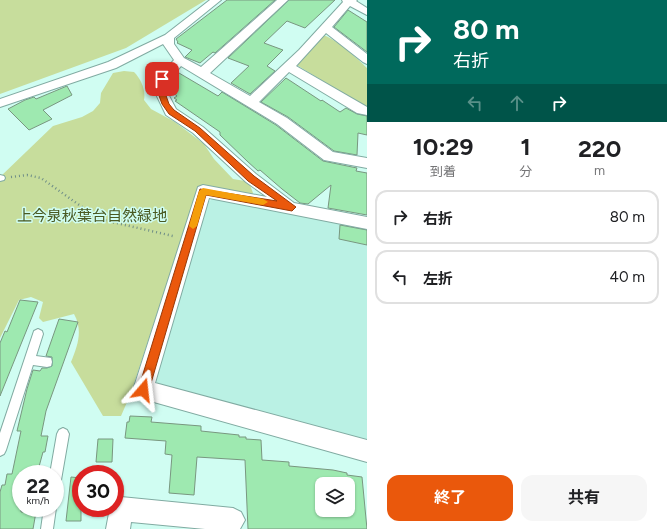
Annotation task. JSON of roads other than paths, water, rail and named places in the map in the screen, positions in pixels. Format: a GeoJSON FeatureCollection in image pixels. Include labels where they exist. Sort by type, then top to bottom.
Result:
{"type":"FeatureCollection","features":[{"type":"Feature","properties":{"kind":"street"},"geometry":{"type":"LineString","coordinates":[[0,103],[112,65],[169,37],[216,0]]}},
{"type":"Feature","properties":{"kind":"street"},"geometry":{"type":"LineString","coordinates":[[202,73],[283,0]]}},
{"type":"Feature","properties":{"kind":"street"},"geometry":{"type":"LineString","coordinates":[[251,102],[326,28],[349,0],[367,12]]}},
{"type":"Feature","properties":{"kind":"street"},"geometry":{"type":"LineString","coordinates":[[326,28],[367,60]]}},
{"type":"Feature","properties":{"kind":"street"},"geometry":{"type":"LineString","coordinates":[[169,37],[168,44],[180,60],[282,121],[329,156],[367,163]]}},
{"type":"Feature","properties":{"kind":"street"},"geometry":{"type":"LineString","coordinates":[[180,60],[162,79],[160,90],[171,112],[198,130],[251,178],[292,207]]}},
{"type":"Feature","properties":{"kind":"street"},"geometry":{"type":"LineString","coordinates":[[288,66],[362,110],[367,111]]}},
{"type":"Feature","properties":{"kind":"street"},"geometry":{"type":"LineString","coordinates":[[367,223],[292,207],[203,191],[143,390],[367,451]]}},
{"type":"Feature","properties":{"kind":"street"},"geometry":{"type":"LineString","coordinates":[[118,529],[121,509],[233,520]]}},
{"type":"Feature","properties":{"kind":"lane"},"geometry":{"type":"LineString","coordinates":[[0,450],[38,334]]}},
{"type":"Feature","properties":{"kind":"lane"},"geometry":{"type":"LineString","coordinates":[[29,360],[47,362]]}},
{"type":"Feature","properties":{"kind":"lane"},"geometry":{"type":"LineString","coordinates":[[58,465],[63,434]]}},
{"type":"Feature","properties":{"kind":"lane"},"geometry":{"type":"LineString","coordinates":[[47,529],[49,517]]}},
{"type":"Feature","properties":{"kind":"park label","name":"上今泉秋葉台自然緑地"},"geometry":{"type":"Point","coordinates":[92,216]}}]}
